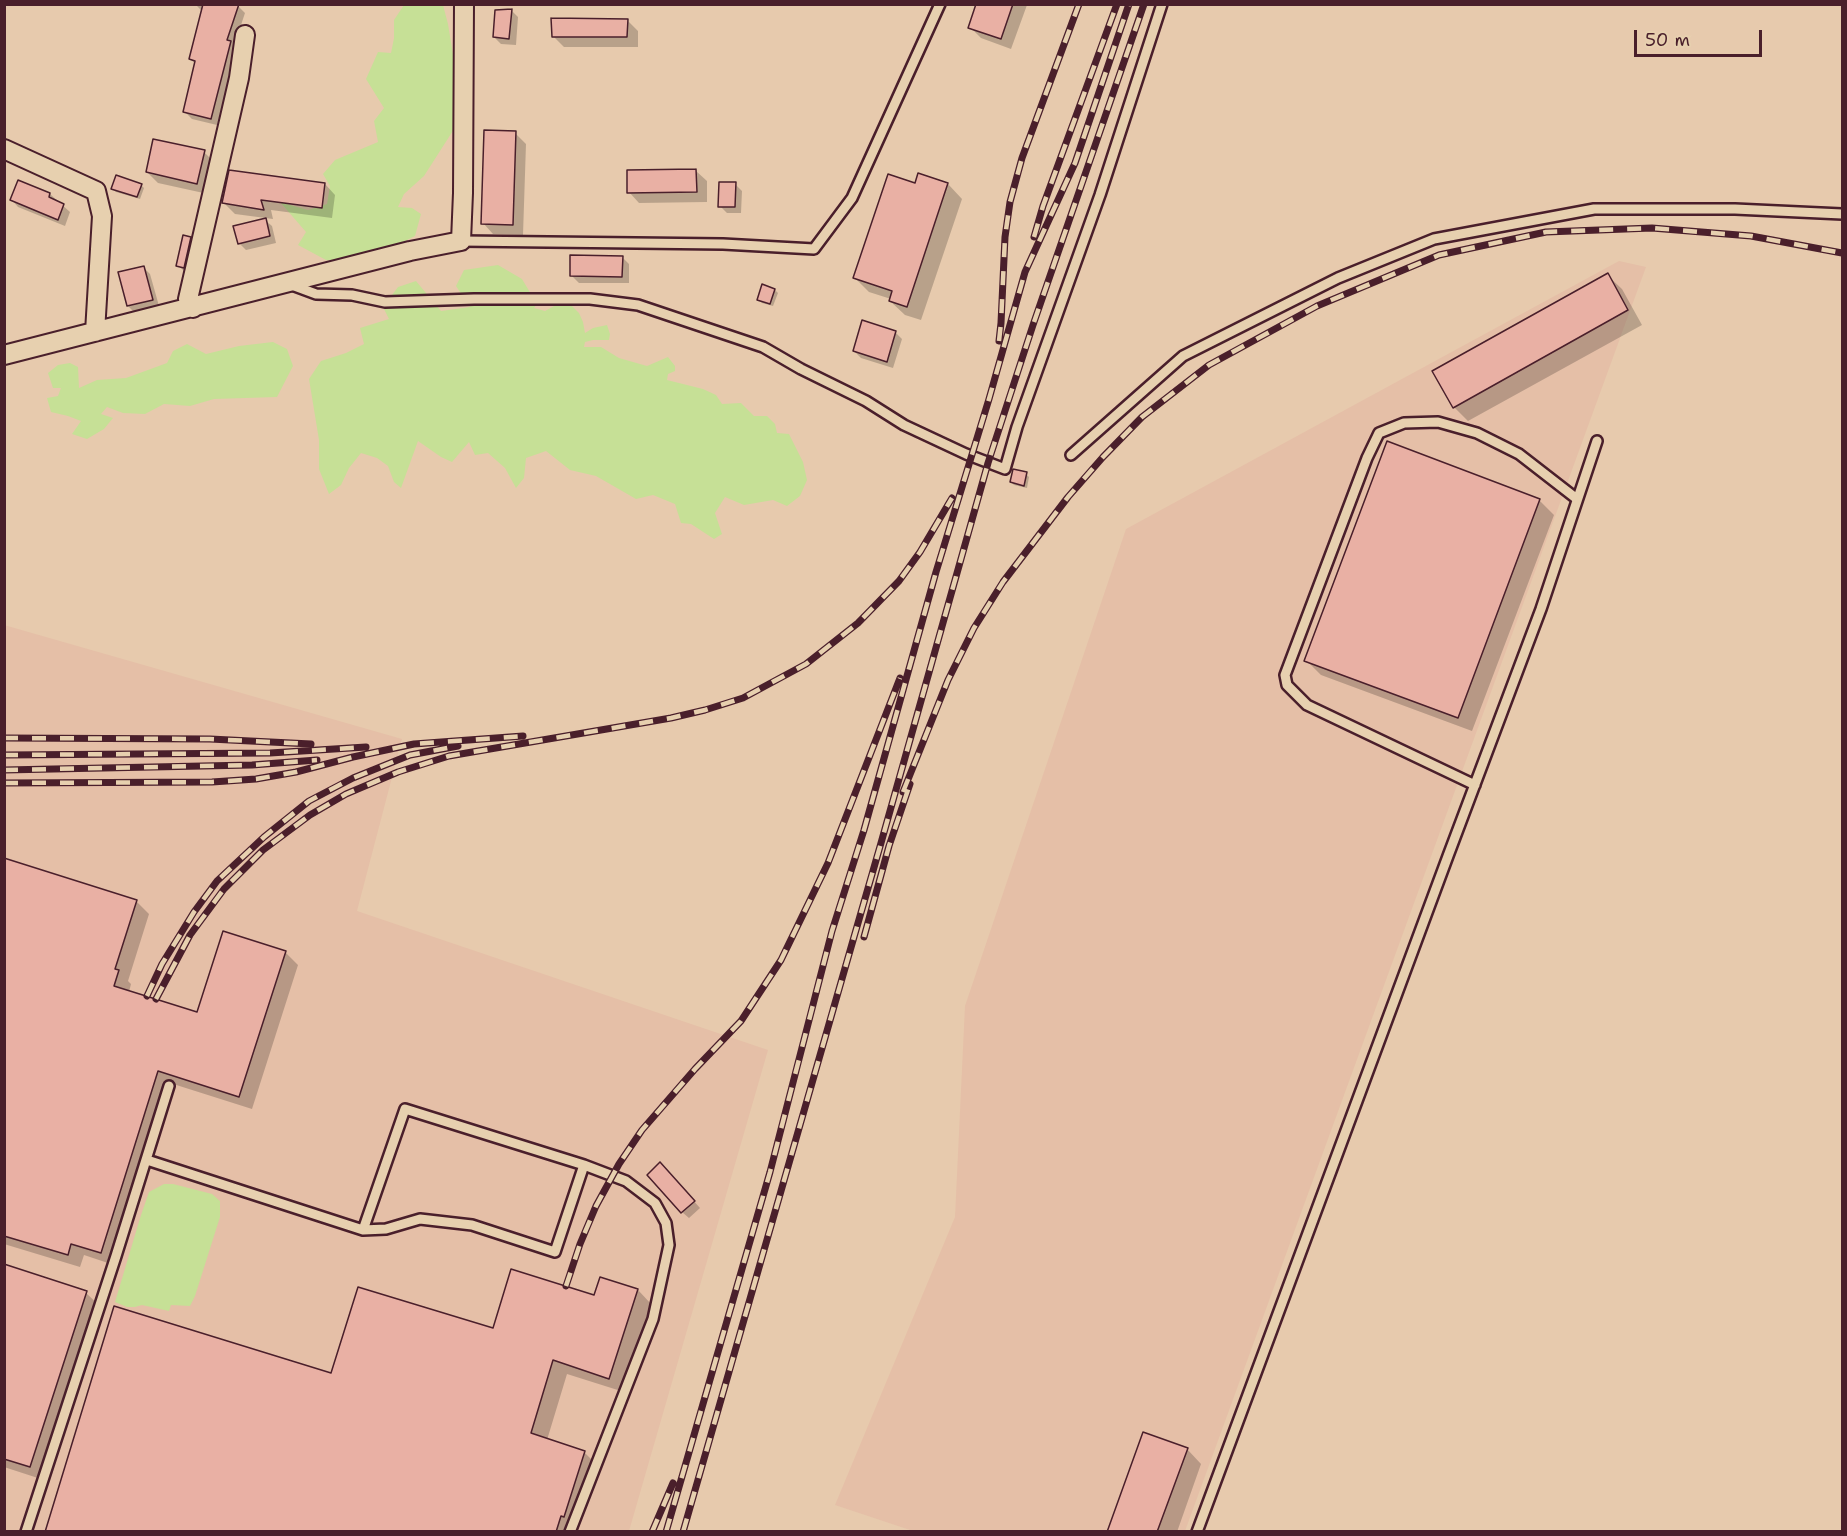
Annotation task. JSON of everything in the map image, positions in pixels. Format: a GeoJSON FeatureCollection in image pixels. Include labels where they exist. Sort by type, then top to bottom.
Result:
{"type":"FeatureCollection","features":[{"type":"Feature","properties":{"kind":"street"},"geometry":{"type":"LineString","coordinates":[[4,355],[410,251],[461,241],[464,4]]}},
{"type":"Feature","properties":{"kind":"street"},"geometry":{"type":"LineString","coordinates":[[193,308],[188,299],[239,78],[246,35]]}},
{"type":"Feature","properties":{"kind":"street"},"geometry":{"type":"LineString","coordinates":[[4,149],[96,191],[102,216],[95,332]]}},
{"type":"Feature","properties":{"kind":"lane"},"geometry":{"type":"LineString","coordinates":[[461,241],[723,244],[814,249],[852,198],[940,4]]}},
{"type":"Feature","properties":{"kind":"lane"},"geometry":{"type":"LineString","coordinates":[[286,283],[316,294],[352,295],[385,302],[590,299],[638,305],[763,347],[801,369],[866,401],[904,425],[966,454],[1005,469],[1017,427],[1100,195],[1162,4]]}},
{"type":"Feature","properties":{"kind":"lane"},"geometry":{"type":"LineString","coordinates":[[1071,456],[1183,356],[1338,278],[1434,238],[1594,209],[1735,209],[1842,214]]}},
{"type":"Feature","properties":{"kind":"lane"},"geometry":{"type":"LineString","coordinates":[[1475,785],[1307,705],[1287,686],[1285,675],[1366,458],[1379,433],[1404,423],[1438,422],[1478,433],[1519,454],[1577,500]]}},
{"type":"Feature","properties":{"kind":"lane"},"geometry":{"type":"LineString","coordinates":[[1197,1532],[1541,609],[1597,441]]}},
{"type":"Feature","properties":{"kind":"lane"},"geometry":{"type":"LineString","coordinates":[[26,1532],[169,1086]]}},
{"type":"Feature","properties":{"kind":"lane"},"geometry":{"type":"LineString","coordinates":[[363,1230],[405,1109],[584,1164],[626,1181],[655,1203],[666,1223],[669,1245],[653,1319],[570,1532]]}},
{"type":"Feature","properties":{"kind":"lane"},"geometry":{"type":"LineString","coordinates":[[147,1160],[363,1230],[387,1229],[420,1220],[472,1225],[555,1252],[584,1164]]}},
{"type":"Feature","properties":{"kind":"shaded area"},"geometry":{"type":"Polygon","coordinates":[[[1619,261],[1646,267],[1185,1531],[913,1531],[835,1505],[955,1217],[965,1006],[1126,529],[1619,261]]]}},
{"type":"Feature","properties":{"kind":"shaded area"},"geometry":{"type":"Polygon","coordinates":[[[4,625],[402,739],[357,911],[768,1050],[629,1531],[5,1531],[4,625]]]}},
{"type":"Feature","properties":{"kind":"green space"},"geometry":{"type":"Polygon","coordinates":[[[404,5],[443,5],[458,85],[456,126],[424,176],[404,194],[398,207],[412,208],[421,214],[415,236],[399,244],[365,252],[346,263],[326,260],[298,245],[306,232],[280,202],[308,210],[327,204],[330,186],[323,174],[335,160],[378,142],[374,121],[384,108],[366,79],[378,52],[391,53],[394,20],[404,5]]]}},
{"type":"Feature","properties":{"kind":"green space"},"geometry":{"type":"Polygon","coordinates":[[[498,265],[522,279],[537,304],[534,308],[545,311],[556,305],[572,306],[579,313],[585,333],[593,328],[607,325],[609,340],[585,342],[584,347],[601,347],[619,358],[647,366],[668,357],[675,366],[675,371],[668,374],[667,380],[703,389],[716,395],[722,404],[741,403],[754,416],[767,416],[775,424],[777,433],[789,434],[803,462],[807,480],[800,496],[787,506],[773,500],[744,505],[725,497],[715,513],[722,534],[714,539],[691,524],[681,523],[675,504],[653,495],[636,499],[596,476],[570,470],[546,451],[526,458],[524,478],[516,488],[505,468],[488,453],[475,455],[469,442],[452,462],[418,441],[401,488],[394,482],[388,466],[377,458],[361,453],[349,468],[341,485],[329,494],[319,469],[319,440],[309,379],[321,361],[364,344],[360,328],[389,319],[383,307],[398,287],[416,281],[441,311],[470,307],[456,286],[464,270],[498,265]]]}},
{"type":"Feature","properties":{"kind":"green space"},"geometry":{"type":"Polygon","coordinates":[[[273,342],[287,349],[293,366],[277,397],[214,399],[190,406],[164,404],[145,414],[123,413],[107,407],[101,414],[113,418],[104,429],[87,439],[72,434],[81,421],[51,412],[47,398],[58,396],[61,388],[53,388],[48,373],[58,365],[70,363],[78,367],[79,388],[97,380],[126,378],[167,363],[173,351],[187,344],[206,354],[239,346],[273,342]]]}},
{"type":"Feature","properties":{"kind":"green space"},"geometry":{"type":"Polygon","coordinates":[[[164,1184],[173,1184],[212,1194],[220,1201],[220,1217],[190,1306],[171,1305],[169,1311],[142,1305],[127,1307],[115,1302],[141,1215],[149,1192],[164,1184]]]}},
{"type":"Feature","properties":{"kind":"building"},"geometry":{"type":"Polygon","coordinates":[[[203,4],[239,4],[227,40],[231,41],[211,119],[183,112],[195,61],[189,59],[203,4]]]}},
{"type":"Feature","properties":{"kind":"building"},"geometry":{"type":"Polygon","coordinates":[[[976,4],[1013,4],[1001,39],[968,28],[976,4]]]}},
{"type":"Feature","properties":{"kind":"building"},"geometry":{"type":"Polygon","coordinates":[[[512,9],[509,39],[493,37],[495,10],[512,9]]]}},
{"type":"Feature","properties":{"kind":"building"},"geometry":{"type":"Polygon","coordinates":[[[551,18],[628,19],[627,37],[552,37],[551,18]]]}},
{"type":"Feature","properties":{"kind":"building"},"geometry":{"type":"Polygon","coordinates":[[[484,130],[516,131],[513,225],[481,224],[484,130]]]}},
{"type":"Feature","properties":{"kind":"building"},"geometry":{"type":"Polygon","coordinates":[[[153,139],[205,150],[197,184],[146,172],[153,139]]]}},
{"type":"Feature","properties":{"kind":"building"},"geometry":{"type":"Polygon","coordinates":[[[696,169],[697,192],[627,193],[627,170],[696,169]]]}},
{"type":"Feature","properties":{"kind":"building"},"geometry":{"type":"Polygon","coordinates":[[[229,170],[325,183],[322,208],[261,200],[264,210],[222,203],[229,170]]]}},
{"type":"Feature","properties":{"kind":"building"},"geometry":{"type":"Polygon","coordinates":[[[918,173],[948,183],[907,307],[889,301],[892,291],[853,278],[888,174],[915,183],[918,173]]]}},
{"type":"Feature","properties":{"kind":"building"},"geometry":{"type":"Polygon","coordinates":[[[116,175],[142,184],[137,197],[111,189],[116,175]]]}},
{"type":"Feature","properties":{"kind":"building"},"geometry":{"type":"Polygon","coordinates":[[[18,180],[50,193],[49,197],[64,204],[58,220],[10,200],[18,180]]]}},
{"type":"Feature","properties":{"kind":"building"},"geometry":{"type":"Polygon","coordinates":[[[719,182],[736,182],[735,207],[718,207],[719,182]]]}},
{"type":"Feature","properties":{"kind":"building"},"geometry":{"type":"Polygon","coordinates":[[[266,218],[270,236],[238,244],[233,226],[266,218]]]}},
{"type":"Feature","properties":{"kind":"building"},"geometry":{"type":"Polygon","coordinates":[[[183,235],[191,237],[184,268],[176,266],[183,235]]]}},
{"type":"Feature","properties":{"kind":"building"},"geometry":{"type":"Polygon","coordinates":[[[570,255],[623,256],[622,277],[570,276],[570,255]]]}},
{"type":"Feature","properties":{"kind":"building"},"geometry":{"type":"Polygon","coordinates":[[[144,266],[153,300],[127,306],[118,272],[144,266]]]}},
{"type":"Feature","properties":{"kind":"building"},"geometry":{"type":"Polygon","coordinates":[[[1608,273],[1628,310],[1453,408],[1432,371],[1608,273]]]}},
{"type":"Feature","properties":{"kind":"building"},"geometry":{"type":"Polygon","coordinates":[[[762,284],[775,289],[770,304],[757,300],[762,284]]]}},
{"type":"Feature","properties":{"kind":"building"},"geometry":{"type":"Polygon","coordinates":[[[862,320],[896,331],[887,362],[853,351],[862,320]]]}},
{"type":"Feature","properties":{"kind":"building"},"geometry":{"type":"Polygon","coordinates":[[[1387,441],[1540,499],[1458,718],[1304,661],[1387,441]]]}},
{"type":"Feature","properties":{"kind":"building"},"geometry":{"type":"Polygon","coordinates":[[[1013,469],[1027,472],[1024,486],[1010,482],[1013,469]]]}},
{"type":"Feature","properties":{"kind":"building"},"geometry":{"type":"Polygon","coordinates":[[[4,858],[137,900],[115,969],[119,970],[114,986],[197,1012],[223,931],[286,951],[239,1097],[158,1071],[101,1253],[71,1244],[68,1255],[4,1236],[4,858]]]}},
{"type":"Feature","properties":{"kind":"building"},"geometry":{"type":"Polygon","coordinates":[[[660,1162],[695,1201],[681,1213],[647,1175],[660,1162]]]}},
{"type":"Feature","properties":{"kind":"building"},"geometry":{"type":"Polygon","coordinates":[[[4,1264],[87,1291],[30,1467],[4,1459],[4,1264]]]}},
{"type":"Feature","properties":{"kind":"building"},"geometry":{"type":"Polygon","coordinates":[[[511,1269],[594,1295],[600,1277],[638,1289],[609,1379],[553,1360],[531,1433],[585,1451],[564,1517],[561,1516],[556,1532],[45,1532],[114,1306],[331,1373],[358,1287],[493,1328],[511,1269]]]}},
{"type":"Feature","properties":{"kind":"building"},"geometry":{"type":"Polygon","coordinates":[[[1143,1432],[1188,1448],[1157,1532],[1107,1532],[1143,1432]]]}},
{"type":"Feature","properties":{"kind":"railway"},"geometry":{"type":"LineString","coordinates":[[999,341],[1005,237],[1010,202],[1022,158],[1079,4]]}},
{"type":"Feature","properties":{"kind":"railway"},"geometry":{"type":"LineString","coordinates":[[1034,237],[1043,206],[1117,4]]}},
{"type":"Feature","properties":{"kind":"railway"},"geometry":{"type":"LineString","coordinates":[[666,1532],[770,1172],[832,931],[864,830],[936,572],[1025,272],[1075,163],[1129,4]]}},
{"type":"Feature","properties":{"kind":"railway"},"geometry":{"type":"LineString","coordinates":[[683,1532],[988,463],[1033,325],[1144,4]]}},
{"type":"Feature","properties":{"kind":"railway"},"geometry":{"type":"LineString","coordinates":[[903,792],[948,680],[974,628],[1003,582],[1068,497],[1103,457],[1142,417],[1209,365],[1317,306],[1439,255],[1546,232],[1652,228],[1751,236],[1842,253]]}},
{"type":"Feature","properties":{"kind":"railway"},"geometry":{"type":"LineString","coordinates":[[156,999],[190,935],[224,889],[263,850],[310,815],[346,794],[398,772],[449,756],[671,718],[743,698],[806,664],[858,623],[899,581],[920,552],[952,498]]}},
{"type":"Feature","properties":{"kind":"railway"},"geometry":{"type":"LineString","coordinates":[[566,1286],[596,1206],[619,1164],[642,1130],[741,1021],[781,960],[828,863],[900,678]]}},
{"type":"Feature","properties":{"kind":"railway"},"geometry":{"type":"LineString","coordinates":[[4,783],[212,782],[256,779],[296,772],[414,744],[523,736]]}},
{"type":"Feature","properties":{"kind":"railway"},"geometry":{"type":"LineString","coordinates":[[4,738],[210,739],[311,744]]}},
{"type":"Feature","properties":{"kind":"railway"},"geometry":{"type":"LineString","coordinates":[[147,996],[162,964],[194,912],[217,881],[264,837],[309,801],[353,778],[410,755],[458,746]]}},
{"type":"Feature","properties":{"kind":"railway"},"geometry":{"type":"LineString","coordinates":[[4,755],[270,753],[366,747]]}},
{"type":"Feature","properties":{"kind":"railway"},"geometry":{"type":"LineString","coordinates":[[4,770],[252,765],[317,760]]}},
{"type":"Feature","properties":{"kind":"railway"},"geometry":{"type":"LineString","coordinates":[[864,937],[889,846],[910,784]]}},
{"type":"Feature","properties":{"kind":"railway"},"geometry":{"type":"LineString","coordinates":[[652,1532],[673,1483]]}}]}
